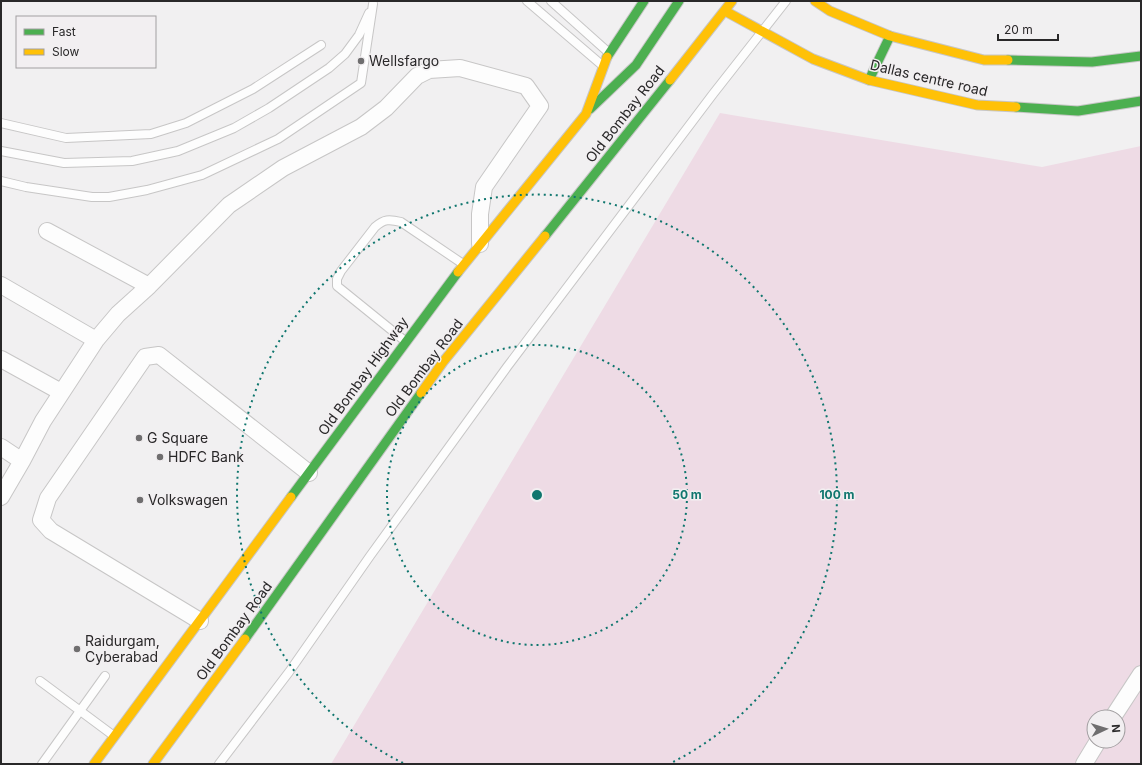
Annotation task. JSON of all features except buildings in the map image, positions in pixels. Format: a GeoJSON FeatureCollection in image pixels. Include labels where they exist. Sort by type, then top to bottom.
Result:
{"type":"FeatureCollection","features":[{"type":"Feature","properties":{"kind":"main road","name":"Old Bombay Highway"},"geometry":{"type":"LineString","coordinates":[[94,764],[406,341],[480,244],[586,114],[609,53],[644,1]]}},
{"type":"Feature","properties":{"kind":"main road"},"geometry":{"type":"LineString","coordinates":[[586,114],[636,65],[680,1]]}},
{"type":"Feature","properties":{"kind":"main road","name":"Old Bombay Road"},"geometry":{"type":"LineString","coordinates":[[153,764],[210,688],[443,362],[609,158],[732,1]]}},
{"type":"Feature","properties":{"kind":"main road"},"geometry":{"type":"LineString","coordinates":[[815,1],[830,11],[890,36],[984,60],[1092,62],[1141,56]]}},
{"type":"Feature","properties":{"kind":"main road","name":"Dallas centre road"},"geometry":{"type":"LineString","coordinates":[[725,11],[813,59],[869,80],[976,105],[1078,111],[1141,100]]}},
{"type":"Feature","properties":{"kind":"main road"},"geometry":{"type":"LineString","coordinates":[[869,80],[890,36]]}},
{"type":"Feature","properties":{"kind":"street"},"geometry":{"type":"LineString","coordinates":[[1,497],[43,421],[61,392],[96,340],[118,314],[149,286],[229,205],[283,168],[361,126],[386,108],[417,76],[435,69],[460,68],[526,86],[540,106],[484,187],[480,214],[480,244]]}},
{"type":"Feature","properties":{"kind":"street"},"geometry":{"type":"LineString","coordinates":[[47,231],[149,286]]}},
{"type":"Feature","properties":{"kind":"street"},"geometry":{"type":"LineString","coordinates":[[1,285],[96,340]]}},
{"type":"Feature","properties":{"kind":"street"},"geometry":{"type":"LineString","coordinates":[[200,621],[51,531],[41,520],[48,498],[145,357],[159,355],[309,473]]}},
{"type":"Feature","properties":{"kind":"street"},"geometry":{"type":"LineString","coordinates":[[1,359],[61,392]]}},
{"type":"Feature","properties":{"kind":"street"},"geometry":{"type":"LineString","coordinates":[[1,447],[22,461]]}},
{"type":"Feature","properties":{"kind":"street"},"geometry":{"type":"LineString","coordinates":[[1118,709],[1141,674]]}},
{"type":"Feature","properties":{"kind":"street"},"geometry":{"type":"LineString","coordinates":[[1084,764],[1093,749]]}},
{"type":"Feature","properties":{"kind":"lane"},"geometry":{"type":"LineString","coordinates":[[527,1],[604,66]]}},
{"type":"Feature","properties":{"kind":"lane"},"geometry":{"type":"LineString","coordinates":[[551,1],[609,53]]}},
{"type":"Feature","properties":{"kind":"lane"},"geometry":{"type":"LineString","coordinates":[[219,764],[289,672],[370,556],[507,368],[786,1]]}},
{"type":"Feature","properties":{"kind":"lane"},"geometry":{"type":"LineString","coordinates":[[1,151],[64,163],[132,161],[178,150],[220,134],[234,128],[269,108],[329,68],[345,54],[359,35],[373,2]]}},
{"type":"Feature","properties":{"kind":"lane"},"geometry":{"type":"LineString","coordinates":[[1,181],[26,187],[92,198],[109,197],[147,190],[202,175],[254,151],[278,139],[361,83],[373,2]]}},
{"type":"Feature","properties":{"kind":"lane"},"geometry":{"type":"LineString","coordinates":[[1,123],[66,138],[151,134],[186,123],[246,93],[321,45]]}},
{"type":"Feature","properties":{"kind":"lane"},"geometry":{"type":"LineString","coordinates":[[406,341],[337,286],[341,271],[375,227],[382,221],[389,219],[400,222],[464,265]]}},
{"type":"Feature","properties":{"kind":"lane"},"geometry":{"type":"LineString","coordinates":[[42,764],[105,676]]}},
{"type":"Feature","properties":{"kind":"lane"},"geometry":{"type":"LineString","coordinates":[[40,681],[114,737]]}},
{"type":"Feature","properties":{"kind":"shaded area"},"geometry":{"type":"Polygon","coordinates":[[[720,113],[1042,167],[1141,146],[1141,764],[331,764],[720,113]]]}},
{"type":"Feature","properties":{"kind":"traffic: fast"},"geometry":{"type":"LineString","coordinates":[[607,57],[644,1]]}},
{"type":"Feature","properties":{"kind":"traffic: fast"},"geometry":{"type":"LineString","coordinates":[[590,109],[636,65],[679,1]]}},
{"type":"Feature","properties":{"kind":"traffic: fast"},"geometry":{"type":"LineString","coordinates":[[869,80],[890,36]]}},
{"type":"Feature","properties":{"kind":"traffic: fast"},"geometry":{"type":"LineString","coordinates":[[1008,60],[1092,62],[1141,56]]}},
{"type":"Feature","properties":{"kind":"traffic: fast"},"geometry":{"type":"LineString","coordinates":[[545,236],[670,80]]}},
{"type":"Feature","properties":{"kind":"traffic: fast"},"geometry":{"type":"LineString","coordinates":[[1016,107],[1078,111],[1141,101]]}},
{"type":"Feature","properties":{"kind":"traffic: fast"},"geometry":{"type":"LineString","coordinates":[[291,497],[458,272]]}},
{"type":"Feature","properties":{"kind":"traffic: fast"},"geometry":{"type":"LineString","coordinates":[[245,639],[421,393]]}},
{"type":"Feature","properties":{"kind":"traffic: slow"},"geometry":{"type":"LineString","coordinates":[[670,80],[732,1]]}},
{"type":"Feature","properties":{"kind":"traffic: slow"},"geometry":{"type":"LineString","coordinates":[[815,1],[830,11],[890,36],[984,60],[1008,60]]}},
{"type":"Feature","properties":{"kind":"traffic: slow"},"geometry":{"type":"LineString","coordinates":[[725,11],[813,59],[869,80],[977,105],[1016,107]]}},
{"type":"Feature","properties":{"kind":"traffic: slow"},"geometry":{"type":"LineString","coordinates":[[458,272],[586,114],[607,57]]}},
{"type":"Feature","properties":{"kind":"traffic: slow"},"geometry":{"type":"LineString","coordinates":[[421,393],[443,362],[545,236]]}},
{"type":"Feature","properties":{"kind":"traffic: slow"},"geometry":{"type":"LineString","coordinates":[[94,764],[291,497]]}},
{"type":"Feature","properties":{"kind":"traffic: slow"},"geometry":{"type":"LineString","coordinates":[[153,764],[245,639]]}},
{"type":"Feature","properties":{"kind":"place","name":"Wellsfargo"},"geometry":{"type":"Point","coordinates":[361,61]}},
{"type":"Feature","properties":{"kind":"place","name":"G Square"},"geometry":{"type":"Point","coordinates":[139,438]}},
{"type":"Feature","properties":{"kind":"place","name":"HDFC Bank"},"geometry":{"type":"Point","coordinates":[160,457]}},
{"type":"Feature","properties":{"kind":"place","name":"Volkswagen"},"geometry":{"type":"Point","coordinates":[140,500]}},
{"type":"Feature","properties":{"kind":"place","name":"Raidurgam, Cyberabad"},"geometry":{"type":"Point","coordinates":[77,649]}}]}
